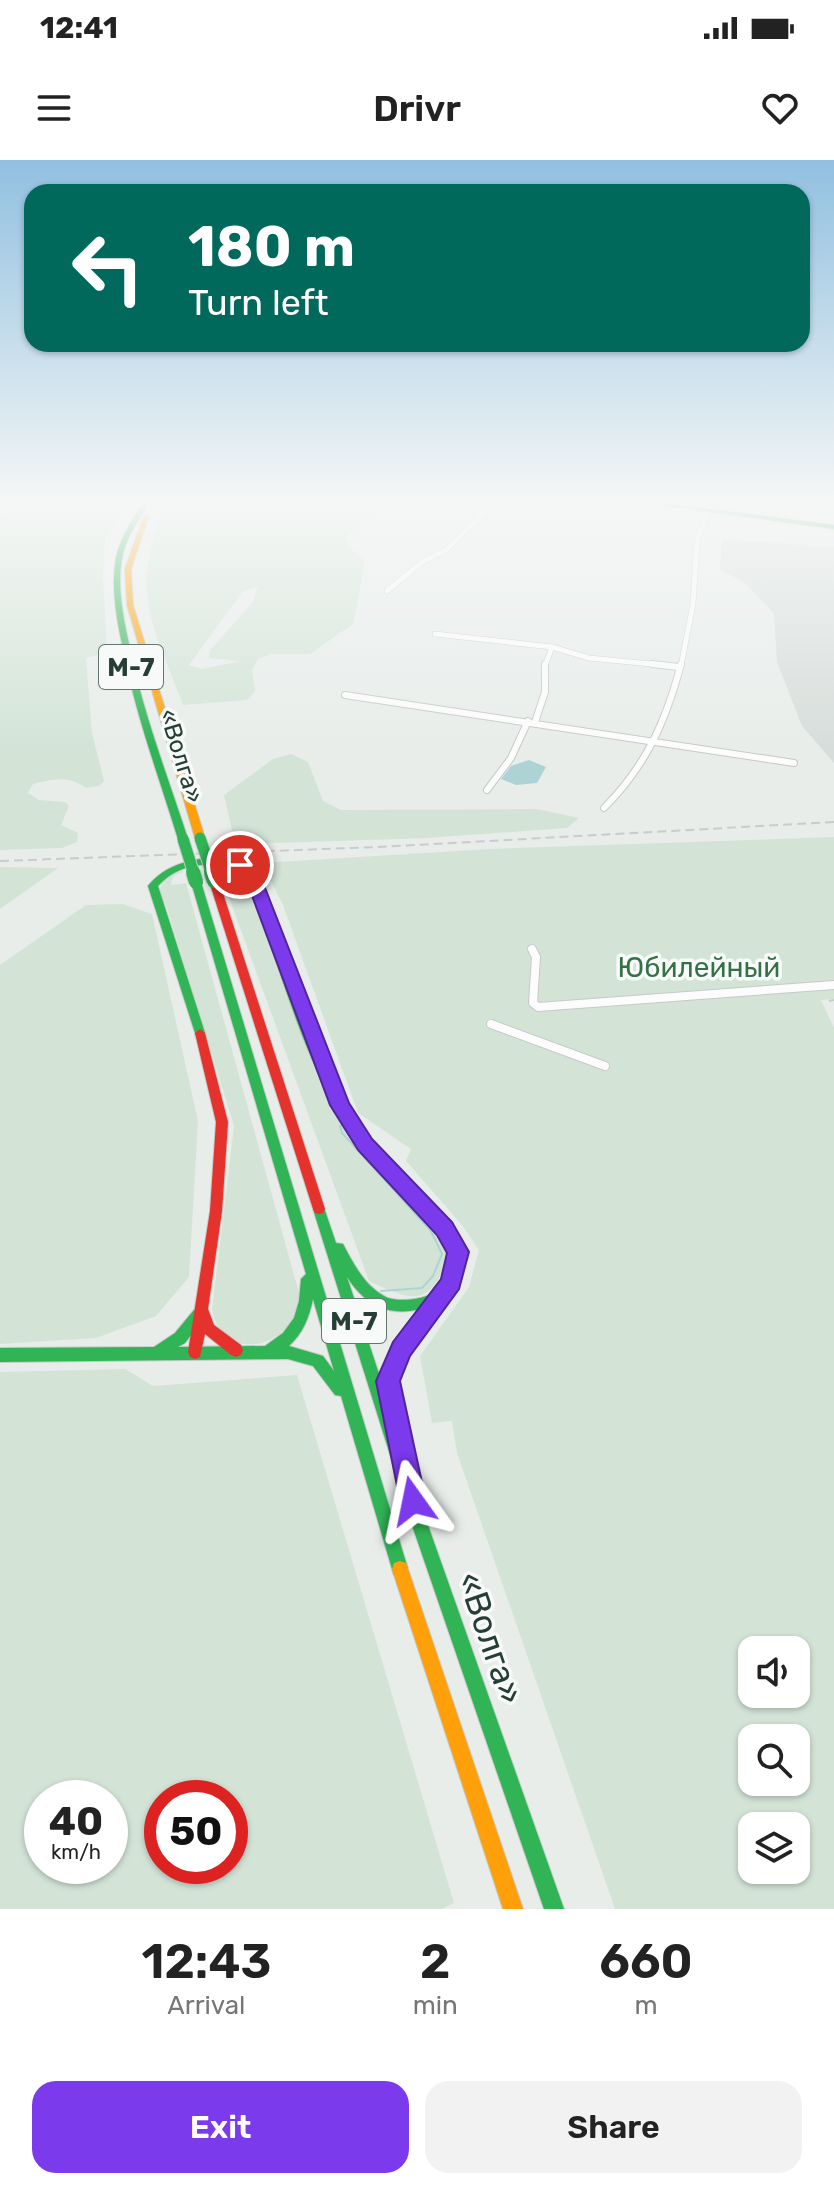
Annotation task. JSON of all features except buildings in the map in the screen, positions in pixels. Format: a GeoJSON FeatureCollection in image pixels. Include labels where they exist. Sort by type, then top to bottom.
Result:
{"type":"FeatureCollection","features":[{"type":"Feature","properties":{"kind":"main road","name":"«Волга»"},"geometry":{"type":"LineString","coordinates":[[117,585],[116,602],[129,659],[355,1419],[445,1708],[513,1909]]}},
{"type":"Feature","properties":{"kind":"main road","name":"«Волга»"},"geometry":{"type":"LineString","coordinates":[[129,585],[128,593],[156,699],[316,1201],[413,1501],[554,1909]]}},
{"type":"Feature","properties":{"kind":"main road"},"geometry":{"type":"LineString","coordinates":[[195,1352],[221,1162],[222,1122],[197,1020],[153,891],[153,882],[164,870],[194,864],[235,864],[250,872],[340,1105],[365,1144],[455,1244],[457,1267],[447,1289],[401,1349],[388,1381],[413,1501]]}},
{"type":"Feature","properties":{"kind":"main road"},"geometry":{"type":"LineString","coordinates":[[316,1201],[351,1275],[364,1293],[381,1302],[401,1307],[425,1304],[447,1289]]}},
{"type":"Feature","properties":{"kind":"main road"},"geometry":{"type":"LineString","coordinates":[[263,1351],[285,1341],[301,1322],[309,1288],[305,1247]]}},
{"type":"Feature","properties":{"kind":"main road"},"geometry":{"type":"LineString","coordinates":[[202,1306],[209,1329],[226,1346],[240,1352]]}},
{"type":"Feature","properties":{"kind":"main road"},"geometry":{"type":"LineString","coordinates":[[147,1353],[165,1348],[180,1338],[202,1306]]}},
{"type":"Feature","properties":{"kind":"main road"},"geometry":{"type":"LineString","coordinates":[[0,1355],[297,1353],[318,1361],[333,1377],[355,1419]]}},
{"type":"Feature","properties":{"kind":"street"},"geometry":{"type":"LineString","coordinates":[[387,591],[395,585]]}},
{"type":"Feature","properties":{"kind":"street"},"geometry":{"type":"LineString","coordinates":[[604,808],[633,775],[656,740],[679,667],[693,604],[693,585]]}},
{"type":"Feature","properties":{"kind":"street"},"geometry":{"type":"LineString","coordinates":[[435,634],[552,647],[589,658],[679,667]]}},
{"type":"Feature","properties":{"kind":"street"},"geometry":{"type":"LineString","coordinates":[[487,790],[511,758],[545,692],[545,664],[552,647]]}},
{"type":"Feature","properties":{"kind":"street"},"geometry":{"type":"LineString","coordinates":[[345,695],[794,763]]}},
{"type":"Feature","properties":{"kind":"street"},"geometry":{"type":"LineString","coordinates":[[532,949],[536,957],[533,1003],[538,1007],[834,985]]}},
{"type":"Feature","properties":{"kind":"street"},"geometry":{"type":"LineString","coordinates":[[491,1024],[605,1066]]}},
{"type":"Feature","properties":{"kind":"shaded area"},"geometry":{"type":"Polygon","coordinates":[[[747,585],[834,585],[834,763],[802,726],[777,662],[774,613],[747,585]]]}},
{"type":"Feature","properties":{"kind":"green space"},"geometry":{"type":"Polygon","coordinates":[[[0,585],[103,585],[107,652],[86,658],[92,733],[104,781],[99,786],[86,788],[61,779],[33,784],[28,793],[39,800],[65,802],[69,806],[61,825],[78,833],[77,842],[62,848],[0,850],[0,585]]]}},
{"type":"Feature","properties":{"kind":"green space"},"geometry":{"type":"Polygon","coordinates":[[[147,585],[361,585],[353,624],[310,654],[271,654],[258,659],[252,670],[255,691],[247,700],[183,705],[154,628],[147,585]],[[258,587],[243,591],[189,665],[202,669],[241,661],[209,658],[210,650],[253,602],[258,587]]]}},
{"type":"Feature","properties":{"kind":"green space"},"geometry":{"type":"Polygon","coordinates":[[[291,754],[308,762],[323,801],[341,810],[537,809],[579,818],[567,828],[427,838],[250,844],[234,839],[224,795],[273,759],[291,754]]]}},
{"type":"Feature","properties":{"kind":"green space","name":"Юбилейный"},"geometry":{"type":"Polygon","coordinates":[[[834,837],[834,999],[821,1000],[834,1028],[834,1909],[615,1909],[457,1453],[452,1421],[432,1423],[420,1356],[469,1287],[479,1250],[462,1225],[406,1161],[411,1149],[358,1113],[283,905],[262,863],[489,849],[834,837]]]}},
{"type":"Feature","properties":{"kind":"green space"},"geometry":{"type":"Polygon","coordinates":[[[0,867],[58,868],[0,909],[0,867]]]}},
{"type":"Feature","properties":{"kind":"green space"},"geometry":{"type":"Polygon","coordinates":[[[219,868],[234,869],[246,875],[328,1097],[350,1140],[433,1229],[448,1255],[435,1285],[427,1292],[408,1296],[369,1281],[223,881],[241,877],[234,871],[219,868]]]}},
{"type":"Feature","properties":{"kind":"green space"},"geometry":{"type":"Polygon","coordinates":[[[182,869],[183,872],[174,876],[171,882],[172,885],[186,883],[299,1293],[296,1312],[287,1327],[275,1338],[260,1343],[244,1344],[230,1339],[219,1327],[212,1309],[234,1126],[166,905],[159,892],[166,874],[182,869]]]}},
{"type":"Feature","properties":{"kind":"green space"},"geometry":{"type":"Polygon","coordinates":[[[123,904],[152,914],[198,1121],[189,1277],[156,1316],[96,1338],[0,1344],[0,965],[86,905],[123,904]]]}},
{"type":"Feature","properties":{"kind":"green space"},"geometry":{"type":"Polygon","coordinates":[[[125,1369],[153,1386],[297,1375],[454,1903],[441,1909],[0,1909],[0,1372],[125,1369]]]}},
{"type":"Feature","properties":{"kind":"water"},"geometry":{"type":"Polygon","coordinates":[[[529,760],[546,767],[537,783],[516,785],[501,779],[511,766],[529,760]]]}},
{"type":"Feature","properties":{"kind":"waterway"},"geometry":{"type":"LineString","coordinates":[[345,1123],[340,1126],[342,1133],[431,1231],[442,1254],[433,1276],[422,1288],[381,1291]]}},
{"type":"Feature","properties":{"kind":"railway"},"geometry":{"type":"LineString","coordinates":[[0,861],[379,847],[834,822]]}},
{"type":"Feature","properties":{"kind":"railway"},"geometry":{"type":"LineString","coordinates":[[829,1001],[834,1000]]}},
{"type":"Feature","properties":{"kind":"traffic: fast"},"geometry":{"type":"LineString","coordinates":[[117,585],[120,619],[138,697],[183,839]]}},
{"type":"Feature","properties":{"kind":"traffic: fast"},"geometry":{"type":"LineString","coordinates":[[200,838],[214,881]]}},
{"type":"Feature","properties":{"kind":"traffic: fast"},"geometry":{"type":"LineString","coordinates":[[183,839],[196,882]]}},
{"type":"Feature","properties":{"kind":"traffic: fast"},"geometry":{"type":"LineString","coordinates":[[200,1033],[153,886],[173,869],[186,864],[214,862],[241,868],[252,875],[307,1031],[348,1119],[375,1153],[437,1217],[458,1255],[454,1273],[445,1289],[411,1331],[392,1361],[388,1392],[399,1434]]}},
{"type":"Feature","properties":{"kind":"traffic: fast"},"geometry":{"type":"LineString","coordinates":[[196,882],[400,1569]]}},
{"type":"Feature","properties":{"kind":"traffic: fast"},"geometry":{"type":"LineString","coordinates":[[319,1209],[422,1531],[554,1909]]}},
{"type":"Feature","properties":{"kind":"traffic: fast"},"geometry":{"type":"LineString","coordinates":[[338,1248],[365,1290],[388,1305],[402,1307],[437,1297]]}},
{"type":"Feature","properties":{"kind":"traffic: fast"},"geometry":{"type":"LineString","coordinates":[[270,1350],[288,1337],[300,1321],[308,1279]]}},
{"type":"Feature","properties":{"kind":"traffic: fast"},"geometry":{"type":"LineString","coordinates":[[160,1350],[180,1338],[199,1314]]}},
{"type":"Feature","properties":{"kind":"traffic: fast"},"geometry":{"type":"LineString","coordinates":[[0,1355],[288,1352],[318,1361],[340,1390]]}},
{"type":"Feature","properties":{"kind":"traffic: slow"},"geometry":{"type":"LineString","coordinates":[[129,585],[130,605],[200,838]]}},
{"type":"Feature","properties":{"kind":"traffic: slow"},"geometry":{"type":"LineString","coordinates":[[400,1569],[513,1909]]}},
{"type":"Feature","properties":{"kind":"traffic: jam"},"geometry":{"type":"LineString","coordinates":[[214,881],[319,1209]]}},
{"type":"Feature","properties":{"kind":"traffic: jam"},"geometry":{"type":"LineString","coordinates":[[195,1352],[216,1211],[222,1122],[200,1033]]}},
{"type":"Feature","properties":{"kind":"traffic: jam"},"geometry":{"type":"LineString","coordinates":[[202,1310],[209,1329],[236,1350]]}},
{"type":"Feature","properties":{"kind":"route"},"geometry":{"type":"LineString","coordinates":[[240,865],[252,875],[334,1095],[365,1144],[451,1236],[458,1252],[455,1276],[401,1349],[388,1381],[413,1501]]}}]}
